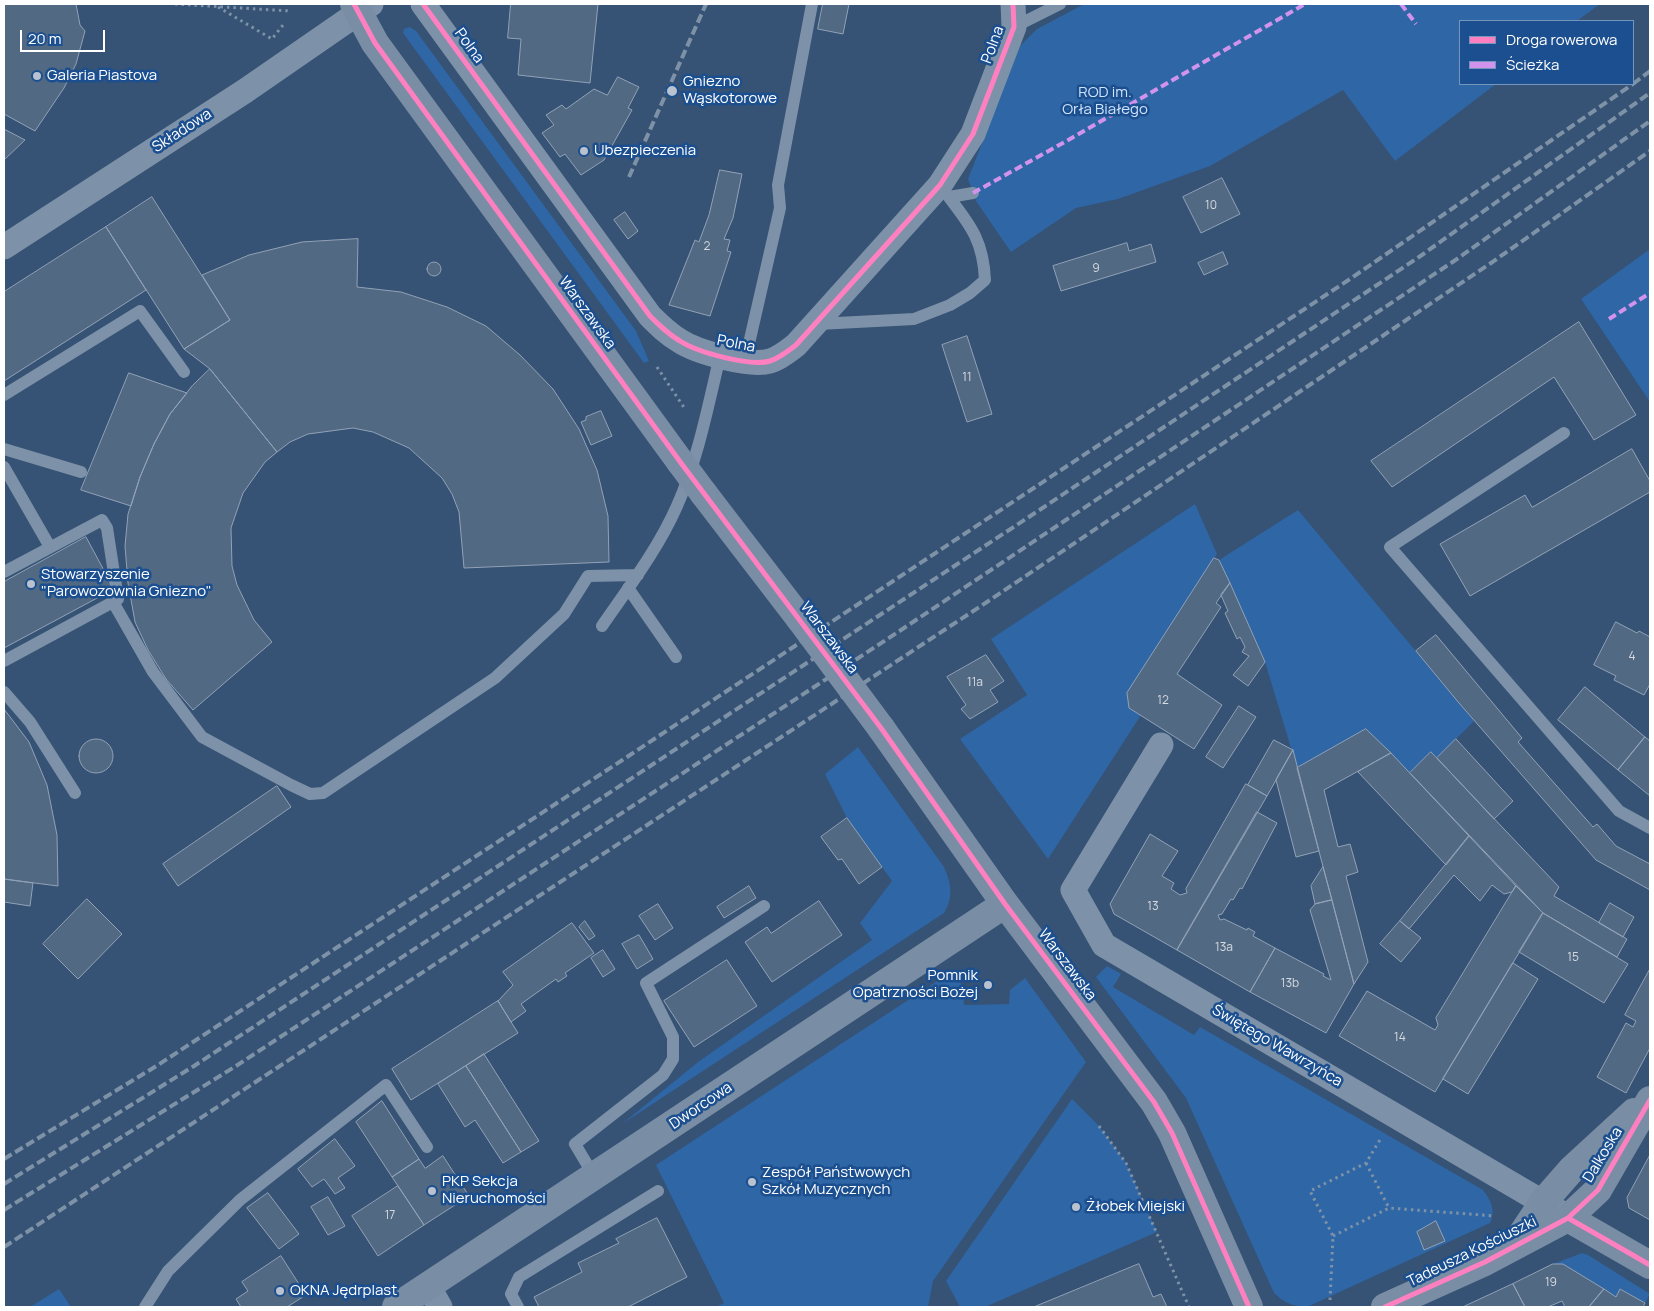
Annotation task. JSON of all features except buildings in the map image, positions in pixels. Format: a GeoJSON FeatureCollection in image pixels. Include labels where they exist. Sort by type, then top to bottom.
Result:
{"type":"FeatureCollection","features":[{"type":"Feature","properties":{"kind":"street","name":"Polna"},"geometry":{"type":"LineString","coordinates":[[423,4],[650,316],[664,330],[682,342],[720,356],[745,361],[769,362],[796,345],[944,191],[973,134],[1013,15]]}},
{"type":"Feature","properties":{"kind":"street","name":"Składowa"},"geometry":{"type":"LineString","coordinates":[[4,247],[245,91],[361,7]]}},
{"type":"Feature","properties":{"kind":"street","name":"Warszawska"},"geometry":{"type":"LineString","coordinates":[[361,7],[375,43],[681,463],[881,728],[1005,904],[1154,1102],[1172,1133],[1249,1307]]}},
{"type":"Feature","properties":{"kind":"street","name":"Świętego Wawrzyńca"},"geometry":{"type":"LineString","coordinates":[[1161,745],[1073,890],[1104,945],[1650,1265]]}},
{"type":"Feature","properties":{"kind":"street","name":"Dworcowa"},"geometry":{"type":"LineString","coordinates":[[396,1307],[434,1297],[594,1176],[1005,904]]}},
{"type":"Feature","properties":{"kind":"street"},"geometry":{"type":"LineString","coordinates":[[1514,1247],[1544,1202],[1572,1169],[1650,1099]]}},
{"type":"Feature","properties":{"kind":"street","name":"Dalkoska"},"geometry":{"type":"LineString","coordinates":[[1568,1218],[1598,1190],[1650,1099]]}},
{"type":"Feature","properties":{"kind":"street","name":"Tadeusza Kościuszki"},"geometry":{"type":"LineString","coordinates":[[1385,1307],[1514,1247],[1568,1218]]}},
{"type":"Feature","properties":{"kind":"lane"},"geometry":{"type":"LineString","coordinates":[[745,361],[780,208],[778,185],[812,4]]}},
{"type":"Feature","properties":{"kind":"lane","name":"Polna"},"geometry":{"type":"LineString","coordinates":[[1013,15],[1060,4]]}},
{"type":"Feature","properties":{"kind":"lane"},"geometry":{"type":"LineString","coordinates":[[944,191],[973,192]]}},
{"type":"Feature","properties":{"kind":"lane"},"geometry":{"type":"LineString","coordinates":[[815,324],[914,319],[950,305],[970,293],[985,280],[984,257],[978,239],[944,191]]}},
{"type":"Feature","properties":{"kind":"lane"},"geometry":{"type":"LineString","coordinates":[[4,395],[140,311],[184,372]]}},
{"type":"Feature","properties":{"kind":"lane"},"geometry":{"type":"LineString","coordinates":[[602,626],[638,575],[677,506],[699,438],[720,356]]}},
{"type":"Feature","properties":{"kind":"lane"},"geometry":{"type":"LineString","coordinates":[[1564,433],[1390,546],[1619,810],[1650,828]]}},
{"type":"Feature","properties":{"kind":"lane"},"geometry":{"type":"LineString","coordinates":[[4,449],[82,472]]}},
{"type":"Feature","properties":{"kind":"lane"},"geometry":{"type":"LineString","coordinates":[[4,467],[50,547]]}},
{"type":"Feature","properties":{"kind":"lane"},"geometry":{"type":"LineString","coordinates":[[4,572],[102,520],[108,528],[118,599],[4,661]]}},
{"type":"Feature","properties":{"kind":"lane"},"geometry":{"type":"LineString","coordinates":[[113,602],[153,672],[202,737],[237,758],[310,794],[323,793],[495,678],[564,614],[588,576],[638,575]]}},
{"type":"Feature","properties":{"kind":"lane"},"geometry":{"type":"LineString","coordinates":[[628,588],[676,657]]}},
{"type":"Feature","properties":{"kind":"lane"},"geometry":{"type":"LineString","coordinates":[[4,692],[30,722],[75,793]]}},
{"type":"Feature","properties":{"kind":"lane"},"geometry":{"type":"LineString","coordinates":[[594,1176],[575,1144],[663,1075],[673,1059],[673,1037],[646,982],[764,906]]}},
{"type":"Feature","properties":{"kind":"lane"},"geometry":{"type":"LineString","coordinates":[[146,1307],[168,1270],[240,1200],[386,1084],[427,1147]]}},
{"type":"Feature","properties":{"kind":"lane"},"geometry":{"type":"LineString","coordinates":[[518,1307],[511,1294],[519,1277],[658,1191]]}},
{"type":"Feature","properties":{"kind":"path"},"geometry":{"type":"LineString","coordinates":[[175,4],[290,11]]}},
{"type":"Feature","properties":{"kind":"path"},"geometry":{"type":"LineString","coordinates":[[217,7],[272,39],[283,25]]}},
{"type":"Feature","properties":{"kind":"path"},"geometry":{"type":"LineString","coordinates":[[656,367],[685,409]]}},
{"type":"Feature","properties":{"kind":"path"},"geometry":{"type":"LineString","coordinates":[[1099,1126],[1126,1163],[1189,1307]]}},
{"type":"Feature","properties":{"kind":"path"},"geometry":{"type":"LineString","coordinates":[[1330,1300],[1333,1236],[1310,1191],[1366,1163],[1384,1133]]}},
{"type":"Feature","properties":{"kind":"path"},"geometry":{"type":"LineString","coordinates":[[1366,1163],[1389,1208]]}},
{"type":"Feature","properties":{"kind":"path"},"geometry":{"type":"LineString","coordinates":[[1333,1236],[1389,1208],[1494,1216]]}},
{"type":"Feature","properties":{"kind":"green space","name":"ROD im. Orła Białego"},"geometry":{"type":"Polygon","coordinates":[[[1084,4],[1600,4],[1578,20],[1459,20],[1459,85],[1495,85],[1395,161],[1343,90],[1210,166],[1118,199],[1076,208],[1011,252],[976,201],[968,179],[1020,46],[1037,29],[1084,4]]]}},
{"type":"Feature","properties":{"kind":"green space"},"geometry":{"type":"Polygon","coordinates":[[[410,27],[416,31],[636,331],[649,361],[644,363],[403,33],[404,29],[410,27]]]}},
{"type":"Feature","properties":{"kind":"green space"},"geometry":{"type":"Polygon","coordinates":[[[1650,249],[1650,402],[1581,299],[1650,249]]]}},
{"type":"Feature","properties":{"kind":"green space"},"geometry":{"type":"Polygon","coordinates":[[[1195,504],[1217,554],[1127,693],[1129,708],[1141,715],[1048,859],[960,739],[1027,695],[991,639],[1195,504]]]}},
{"type":"Feature","properties":{"kind":"green space"},"geometry":{"type":"Polygon","coordinates":[[[1298,510],[1474,721],[1437,758],[1431,752],[1410,773],[1366,729],[1297,768],[1265,662],[1219,560],[1298,510]]]}},
{"type":"Feature","properties":{"kind":"green space"},"geometry":{"type":"Polygon","coordinates":[[[858,747],[944,867],[950,896],[944,913],[622,1124],[698,1062],[872,940],[860,923],[892,881],[847,818],[825,774],[858,747]]]}},
{"type":"Feature","properties":{"kind":"green space"},"geometry":{"type":"Polygon","coordinates":[[[1107,966],[1121,974],[1113,987],[1194,1035],[1200,1027],[1483,1190],[1493,1210],[1490,1223],[1309,1306],[1298,1306],[1282,1300],[1274,1293],[1186,1098],[1096,977],[1107,966]]]}},
{"type":"Feature","properties":{"kind":"green space"},"geometry":{"type":"Polygon","coordinates":[[[951,972],[963,986],[964,1005],[1009,1004],[1010,990],[1025,978],[1086,1062],[933,1281],[928,1307],[716,1307],[724,1303],[656,1165],[951,972]]]}},
{"type":"Feature","properties":{"kind":"green space"},"geometry":{"type":"Polygon","coordinates":[[[1072,1099],[1099,1126],[1126,1163],[1157,1232],[985,1307],[960,1307],[946,1281],[1072,1099]]]}},
{"type":"Feature","properties":{"kind":"green space"},"geometry":{"type":"Polygon","coordinates":[[[1582,1253],[1650,1294],[1645,1303],[1621,1289],[1616,1297],[1553,1264],[1582,1253]]]}},
{"type":"Feature","properties":{"kind":"green space"},"geometry":{"type":"Polygon","coordinates":[[[59,1289],[71,1307],[30,1307],[59,1289]]]}},
{"type":"Feature","properties":{"kind":"railway"},"geometry":{"type":"LineString","coordinates":[[629,177],[706,4]]}},
{"type":"Feature","properties":{"kind":"railway"},"geometry":{"type":"LineString","coordinates":[[1634,83],[1650,71]]}},
{"type":"Feature","properties":{"kind":"railway"},"geometry":{"type":"LineString","coordinates":[[4,1159],[158,1065],[630,755],[1350,279],[1632,85]]}},
{"type":"Feature","properties":{"kind":"railway"},"geometry":{"type":"LineString","coordinates":[[4,1184],[194,1066],[1041,509],[1419,257],[1650,93]]}},
{"type":"Feature","properties":{"kind":"railway"},"geometry":{"type":"LineString","coordinates":[[4,1210],[236,1066],[898,632],[1457,259],[1650,121]]}},
{"type":"Feature","properties":{"kind":"railway"},"geometry":{"type":"LineString","coordinates":[[4,1247],[987,602],[1491,263],[1650,151]]}},
{"type":"Feature","properties":{"kind":"marked path"},"geometry":{"type":"LineString","coordinates":[[973,193],[1305,4]]}},
{"type":"Feature","properties":{"kind":"marked path"},"geometry":{"type":"LineString","coordinates":[[1401,4],[1416,24]]}},
{"type":"Feature","properties":{"kind":"marked path"},"geometry":{"type":"LineString","coordinates":[[1609,319],[1650,293]]}},
{"type":"Feature","properties":{"kind":"cycle path"},"geometry":{"type":"LineString","coordinates":[[354,4],[375,43],[681,463],[881,728],[1005,904],[1154,1102],[1172,1133],[1249,1307]]}},
{"type":"Feature","properties":{"kind":"cycle path"},"geometry":{"type":"LineString","coordinates":[[423,4],[650,316],[668,333],[698,350],[750,362],[770,361],[796,345],[940,185],[973,134],[1014,27],[1013,4]]}},
{"type":"Feature","properties":{"kind":"cycle path"},"geometry":{"type":"LineString","coordinates":[[1385,1307],[1485,1262],[1568,1218],[1598,1190],[1650,1100]]}},
{"type":"Feature","properties":{"kind":"cycle path"},"geometry":{"type":"LineString","coordinates":[[1568,1218],[1650,1265]]}},
{"type":"Feature","properties":{"kind":"place","name":"Galeria Piastova"},"geometry":{"type":"Point","coordinates":[37,76]}},
{"type":"Feature","properties":{"kind":"place","name":"Gniezno Wąskotorowe"},"geometry":{"type":"Point","coordinates":[672,91]}},
{"type":"Feature","properties":{"kind":"place","name":"Ubezpieczenia"},"geometry":{"type":"Point","coordinates":[584,151]}},
{"type":"Feature","properties":{"kind":"place","name":"Stowarzyszenie \"Parowozownia Gniezno\""},"geometry":{"type":"Point","coordinates":[31,584]}},
{"type":"Feature","properties":{"kind":"place","name":"Pomnik Opatrzności Bożej"},"geometry":{"type":"Point","coordinates":[988,985]}},
{"type":"Feature","properties":{"kind":"place","name":"Zespół Państwowych Szkół Muzycznych"},"geometry":{"type":"Point","coordinates":[752,1182]}},
{"type":"Feature","properties":{"kind":"place","name":"PKP Sekcja Nieruchomości"},"geometry":{"type":"Point","coordinates":[432,1191]}},
{"type":"Feature","properties":{"kind":"place","name":"Żłobek Miejski"},"geometry":{"type":"Point","coordinates":[1076,1207]}},
{"type":"Feature","properties":{"kind":"place","name":"OKNA Jędrplast"},"geometry":{"type":"Point","coordinates":[280,1291]}}]}
